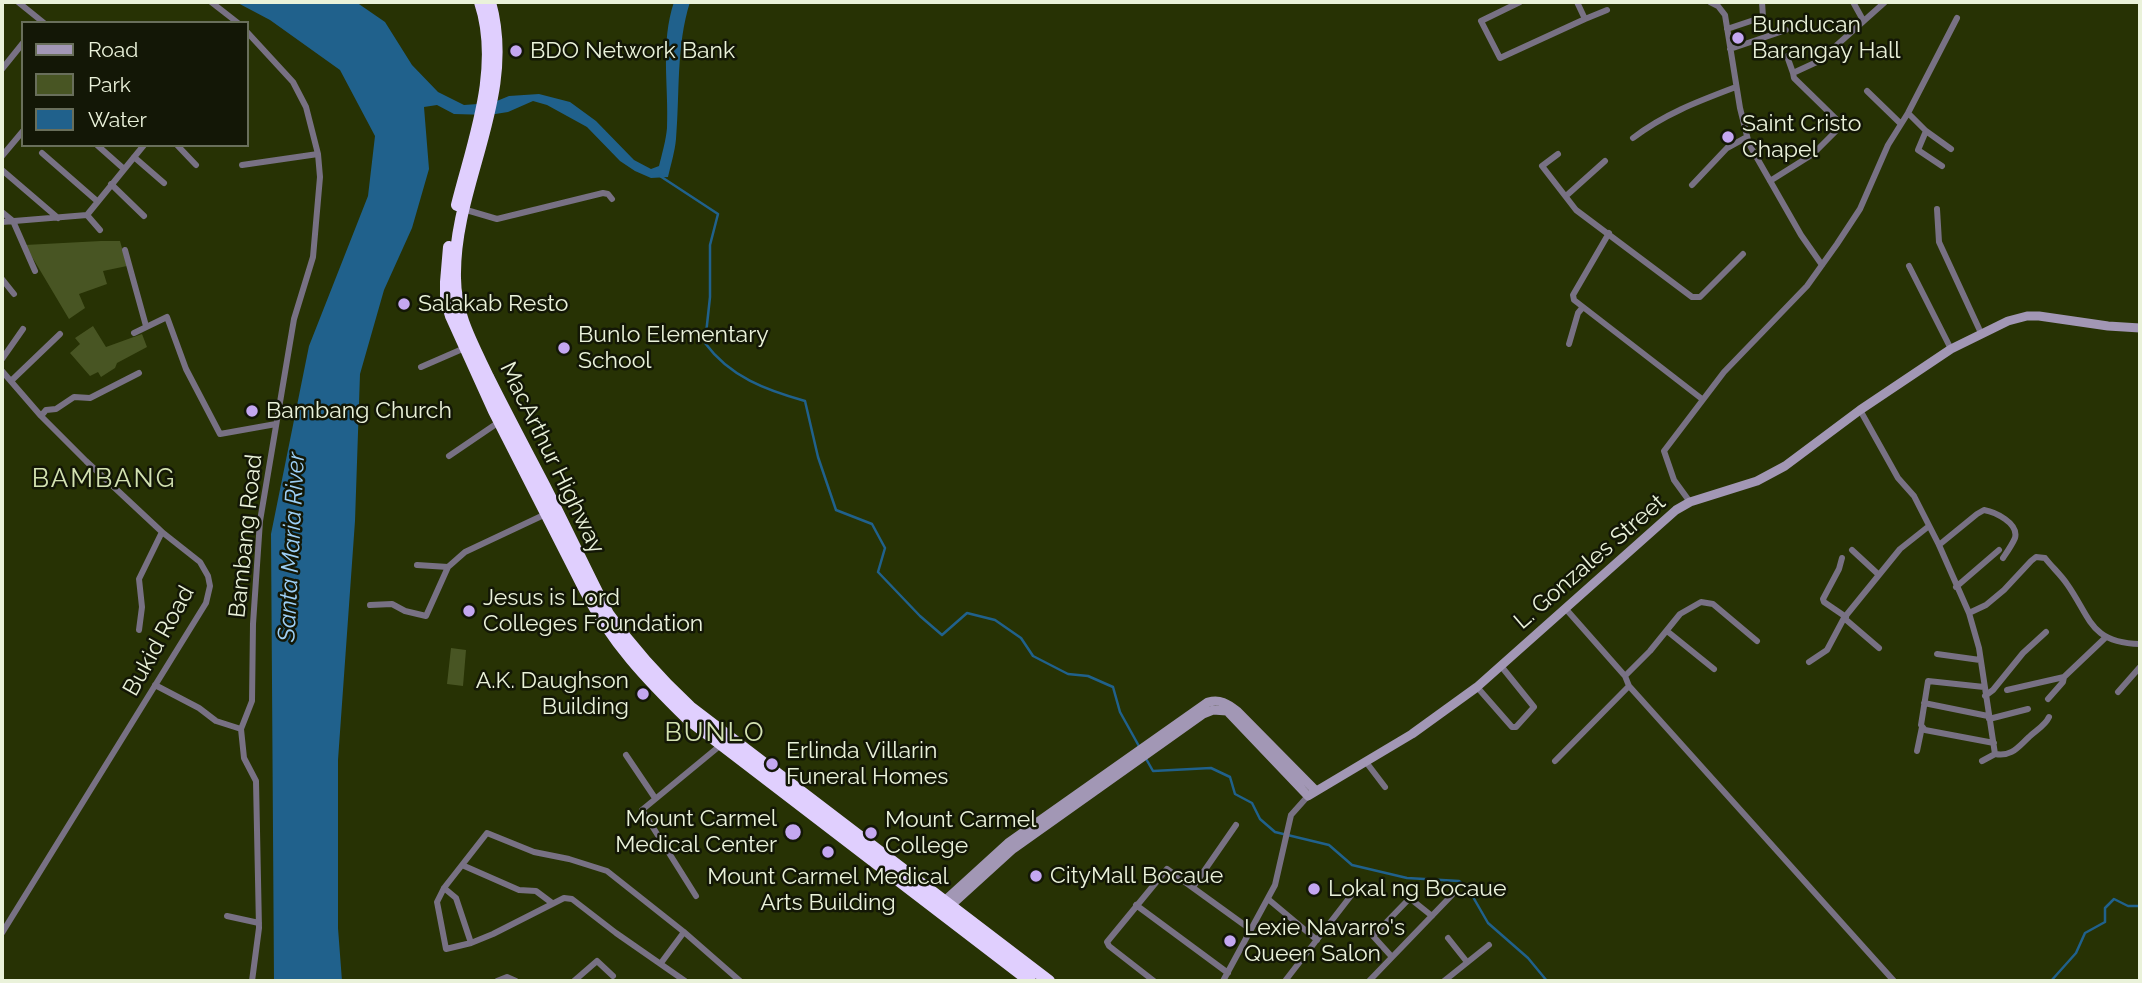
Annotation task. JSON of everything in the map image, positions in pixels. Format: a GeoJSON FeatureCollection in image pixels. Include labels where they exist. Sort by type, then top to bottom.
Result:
{"type":"FeatureCollection","features":[{"type":"Feature","properties":{"kind":"highway","name":"MacArthur Highway"},"geometry":{"type":"LineString","coordinates":[[480,2],[487,34],[490,81]]}},
{"type":"Feature","properties":{"kind":"highway","name":"MacArthur Highway"},"geometry":{"type":"LineString","coordinates":[[490,2],[496,31],[497,61],[461,209],[455,297],[468,346],[551,511],[608,614],[654,673],[725,740],[944,907],[1049,981]]}},
{"type":"Feature","properties":{"kind":"highway","name":"MacArthur Highway"},"geometry":{"type":"LineString","coordinates":[[944,907],[1030,981]]}},
{"type":"Feature","properties":{"kind":"street"},"geometry":{"type":"LineString","coordinates":[[18,2],[40,21]]}},
{"type":"Feature","properties":{"kind":"street"},"geometry":{"type":"LineString","coordinates":[[211,2],[235,21]]}},
{"type":"Feature","properties":{"kind":"street"},"geometry":{"type":"LineString","coordinates":[[1520,2],[1482,19],[1481,25],[1496,55],[1502,58],[1607,10]]}},
{"type":"Feature","properties":{"kind":"street"},"geometry":{"type":"LineString","coordinates":[[1577,2],[1585,19]]}},
{"type":"Feature","properties":{"kind":"street"},"geometry":{"type":"LineString","coordinates":[[1710,2],[1718,6],[1724,15],[1747,137],[1801,235],[1822,265]]}},
{"type":"Feature","properties":{"kind":"street"},"geometry":{"type":"LineString","coordinates":[[1727,29],[1763,17],[1762,2]]}},
{"type":"Feature","properties":{"kind":"street"},"geometry":{"type":"LineString","coordinates":[[1853,2],[1864,20]]}},
{"type":"Feature","properties":{"kind":"street"},"geometry":{"type":"LineString","coordinates":[[1793,73],[1819,61],[1885,2]]}},
{"type":"Feature","properties":{"kind":"street"},"geometry":{"type":"LineString","coordinates":[[1690,502],[1674,480],[1664,451],[1724,372],[1807,286],[1860,209],[1888,145],[1908,113],[1957,18]]}},
{"type":"Feature","properties":{"kind":"street"},"geometry":{"type":"LineString","coordinates":[[1730,49],[1786,30]]}},
{"type":"Feature","properties":{"kind":"street","name":"Bambang Road"},"geometry":{"type":"LineString","coordinates":[[248,34],[293,82],[306,107],[318,154],[320,177],[313,257],[295,319],[260,521],[253,624],[252,701],[241,729],[244,758],[256,781],[259,923],[252,981]]}},
{"type":"Feature","properties":{"kind":"street"},"geometry":{"type":"LineString","coordinates":[[2,69],[21,45]]}},
{"type":"Feature","properties":{"kind":"street"},"geometry":{"type":"LineString","coordinates":[[1770,181],[1812,154],[1839,128],[1836,119],[1794,78],[1787,56]]}},
{"type":"Feature","properties":{"kind":"street"},"geometry":{"type":"LineString","coordinates":[[1633,138],[1654,121],[1736,88]]}},
{"type":"Feature","properties":{"kind":"street"},"geometry":{"type":"LineString","coordinates":[[1867,91],[1901,124]]}},
{"type":"Feature","properties":{"kind":"street"},"geometry":{"type":"LineString","coordinates":[[1908,113],[1926,131],[1951,149]]}},
{"type":"Feature","properties":{"kind":"street"},"geometry":{"type":"LineString","coordinates":[[1926,131],[1918,150],[1942,166]]}},
{"type":"Feature","properties":{"kind":"street"},"geometry":{"type":"LineString","coordinates":[[2,156],[21,133]]}},
{"type":"Feature","properties":{"kind":"street"},"geometry":{"type":"LineString","coordinates":[[1692,185],[1727,148],[1747,137]]}},
{"type":"Feature","properties":{"kind":"street"},"geometry":{"type":"LineString","coordinates":[[98,147],[124,169]]}},
{"type":"Feature","properties":{"kind":"street"},"geometry":{"type":"LineString","coordinates":[[2,222],[87,215],[142,147]]}},
{"type":"Feature","properties":{"kind":"street"},"geometry":{"type":"LineString","coordinates":[[179,147],[196,165]]}},
{"type":"Feature","properties":{"kind":"street"},"geometry":{"type":"LineString","coordinates":[[42,153],[97,201]]}},
{"type":"Feature","properties":{"kind":"street"},"geometry":{"type":"LineString","coordinates":[[242,165],[318,154]]}},
{"type":"Feature","properties":{"kind":"street"},"geometry":{"type":"LineString","coordinates":[[1558,154],[1542,166],[1576,210],[1696,298],[1743,254]]}},
{"type":"Feature","properties":{"kind":"street"},"geometry":{"type":"LineString","coordinates":[[134,157],[164,183]]}},
{"type":"Feature","properties":{"kind":"street"},"geometry":{"type":"LineString","coordinates":[[1566,196],[1605,161]]}},
{"type":"Feature","properties":{"kind":"street"},"geometry":{"type":"LineString","coordinates":[[2,170],[58,218]]}},
{"type":"Feature","properties":{"kind":"street"},"geometry":{"type":"LineString","coordinates":[[111,184],[144,216]]}},
{"type":"Feature","properties":{"kind":"street"},"geometry":{"type":"LineString","coordinates":[[461,209],[497,219],[603,193],[612,199]]}},
{"type":"Feature","properties":{"kind":"street"},"geometry":{"type":"LineString","coordinates":[[1937,209],[1939,242],[1981,333]]}},
{"type":"Feature","properties":{"kind":"street"},"geometry":{"type":"LineString","coordinates":[[2,212],[13,221],[34,271]]}},
{"type":"Feature","properties":{"kind":"street"},"geometry":{"type":"LineString","coordinates":[[87,215],[100,230]]}},
{"type":"Feature","properties":{"kind":"street"},"geometry":{"type":"LineString","coordinates":[[1609,233],[1573,295],[1574,300],[1702,399]]}},
{"type":"Feature","properties":{"kind":"street"},"geometry":{"type":"LineString","coordinates":[[125,250],[146,326]]}},
{"type":"Feature","properties":{"kind":"street"},"geometry":{"type":"LineString","coordinates":[[1909,265],[1951,349]]}},
{"type":"Feature","properties":{"kind":"street"},"geometry":{"type":"LineString","coordinates":[[2,279],[14,294]]}},
{"type":"Feature","properties":{"kind":"street"},"geometry":{"type":"LineString","coordinates":[[1569,344],[1578,313],[1583,307]]}},
{"type":"Feature","properties":{"kind":"street","name":"L. Gonzales Street"},"geometry":{"type":"LineString","coordinates":[[1223,981],[1275,885],[1291,815],[1312,793],[1412,734],[1476,687],[1676,510],[1690,502],[1757,481],[1785,466],[1860,410],[1951,349],[1981,333],[2027,316],[2140,328]]}},
{"type":"Feature","properties":{"kind":"street"},"geometry":{"type":"LineString","coordinates":[[134,333],[167,317],[186,369],[220,434],[276,424]]}},
{"type":"Feature","properties":{"kind":"street"},"geometry":{"type":"LineString","coordinates":[[3,358],[23,329]]}},
{"type":"Feature","properties":{"kind":"street"},"geometry":{"type":"LineString","coordinates":[[12,380],[60,334]]}},
{"type":"Feature","properties":{"kind":"street"},"geometry":{"type":"LineString","coordinates":[[421,367],[468,346]]}},
{"type":"Feature","properties":{"kind":"street","name":"Bukid Road"},"geometry":{"type":"LineString","coordinates":[[2,371],[162,533],[200,562],[210,586],[206,603],[2,933]]}},
{"type":"Feature","properties":{"kind":"street"},"geometry":{"type":"LineString","coordinates":[[43,413],[56,409],[74,397],[90,398],[139,373]]}},
{"type":"Feature","properties":{"kind":"street"},"geometry":{"type":"LineString","coordinates":[[1860,410],[1898,478],[1914,496],[1969,613],[1975,631],[1995,754]]}},
{"type":"Feature","properties":{"kind":"street"},"geometry":{"type":"LineString","coordinates":[[449,456],[504,420]]}},
{"type":"Feature","properties":{"kind":"street"},"geometry":{"type":"LineString","coordinates":[[1939,545],[1984,510],[1991,511],[2005,519],[2015,530],[2015,537],[2003,558]]}},
{"type":"Feature","properties":{"kind":"street"},"geometry":{"type":"LineString","coordinates":[[370,605],[392,604],[405,611],[426,616],[449,567],[465,552],[551,511]]}},
{"type":"Feature","properties":{"kind":"street"},"geometry":{"type":"LineString","coordinates":[[1809,662],[1827,650],[1845,617],[1900,549],[1929,526]]}},
{"type":"Feature","properties":{"kind":"street"},"geometry":{"type":"LineString","coordinates":[[139,630],[142,607],[139,579],[162,533]]}},
{"type":"Feature","properties":{"kind":"street"},"geometry":{"type":"LineString","coordinates":[[1852,550],[1879,575]]}},
{"type":"Feature","properties":{"kind":"street"},"geometry":{"type":"LineString","coordinates":[[1956,587],[1999,550]]}},
{"type":"Feature","properties":{"kind":"street"},"geometry":{"type":"LineString","coordinates":[[1969,613],[1986,605],[2031,561],[2041,557],[2045,558],[2067,584],[2087,620],[2105,638],[2140,643]]}},
{"type":"Feature","properties":{"kind":"street"},"geometry":{"type":"LineString","coordinates":[[1842,558],[1824,602],[1879,648]]}},
{"type":"Feature","properties":{"kind":"street"},"geometry":{"type":"LineString","coordinates":[[417,565],[449,567]]}},
{"type":"Feature","properties":{"kind":"street"},"geometry":{"type":"LineString","coordinates":[[1625,676],[1680,614],[1696,603],[1705,601],[1713,604],[1758,641]]}},
{"type":"Feature","properties":{"kind":"street"},"geometry":{"type":"LineString","coordinates":[[1565,607],[1625,676],[1629,686],[1894,981]]}},
{"type":"Feature","properties":{"kind":"street"},"geometry":{"type":"LineString","coordinates":[[1667,631],[1714,669]]}},
{"type":"Feature","properties":{"kind":"street"},"geometry":{"type":"LineString","coordinates":[[1985,696],[1993,690],[2022,653],[2046,632]]}},
{"type":"Feature","properties":{"kind":"street"},"geometry":{"type":"LineString","coordinates":[[2007,690],[2064,677],[2105,638]]}},
{"type":"Feature","properties":{"kind":"street"},"geometry":{"type":"LineString","coordinates":[[1937,654],[1980,660]]}},
{"type":"Feature","properties":{"kind":"street"},"geometry":{"type":"LineString","coordinates":[[1476,687],[1512,727],[1516,727],[1534,708],[1501,666]]}},
{"type":"Feature","properties":{"kind":"street"},"geometry":{"type":"LineString","coordinates":[[2118,692],[2140,667]]}},
{"type":"Feature","properties":{"kind":"street"},"geometry":{"type":"LineString","coordinates":[[2048,699],[2063,682],[2064,677]]}},
{"type":"Feature","properties":{"kind":"street"},"geometry":{"type":"LineString","coordinates":[[1917,751],[1926,685],[1930,680],[1984,687]]}},
{"type":"Feature","properties":{"kind":"street"},"geometry":{"type":"LineString","coordinates":[[155,685],[200,708],[216,721],[241,729]]}},
{"type":"Feature","properties":{"kind":"street"},"geometry":{"type":"LineString","coordinates":[[1555,761],[1629,686]]}},
{"type":"Feature","properties":{"kind":"street"},"geometry":{"type":"LineString","coordinates":[[944,907],[1013,849],[1208,702],[1228,703],[1312,793]]}},
{"type":"Feature","properties":{"kind":"street"},"geometry":{"type":"LineString","coordinates":[[1924,703],[1989,717],[2028,709]]}},
{"type":"Feature","properties":{"kind":"street"},"geometry":{"type":"LineString","coordinates":[[1982,761],[1995,754],[2010,754],[2045,724],[2049,717]]}},
{"type":"Feature","properties":{"kind":"street"},"geometry":{"type":"LineString","coordinates":[[1922,727],[1994,743]]}},
{"type":"Feature","properties":{"kind":"street"},"geometry":{"type":"LineString","coordinates":[[696,896],[642,810],[725,740]]}},
{"type":"Feature","properties":{"kind":"street"},"geometry":{"type":"LineString","coordinates":[[626,755],[655,798]]}},
{"type":"Feature","properties":{"kind":"street"},"geometry":{"type":"LineString","coordinates":[[1366,762],[1385,787]]}},
{"type":"Feature","properties":{"kind":"street"},"geometry":{"type":"LineString","coordinates":[[1193,887],[1236,825]]}},
{"type":"Feature","properties":{"kind":"street"},"geometry":{"type":"LineString","coordinates":[[685,981],[572,899],[564,898],[552,902],[494,934],[446,949],[437,902],[444,888],[487,833],[534,852],[607,871],[740,981]]}},
{"type":"Feature","properties":{"kind":"street"},"geometry":{"type":"LineString","coordinates":[[462,865],[519,890],[536,891],[552,902]]}},
{"type":"Feature","properties":{"kind":"street"},"geometry":{"type":"LineString","coordinates":[[1154,981],[1108,944],[1136,905],[1167,869],[1250,929]]}},
{"type":"Feature","properties":{"kind":"street"},"geometry":{"type":"LineString","coordinates":[[444,888],[456,898],[471,943]]}},
{"type":"Feature","properties":{"kind":"street"},"geometry":{"type":"LineString","coordinates":[[1285,981],[1353,892]]}},
{"type":"Feature","properties":{"kind":"street"},"geometry":{"type":"LineString","coordinates":[[1369,981],[1452,895]]}},
{"type":"Feature","properties":{"kind":"street"},"geometry":{"type":"LineString","coordinates":[[1268,899],[1317,940]]}},
{"type":"Feature","properties":{"kind":"street"},"geometry":{"type":"LineString","coordinates":[[1391,957],[1373,936],[1408,900],[1412,900],[1432,916]]}},
{"type":"Feature","properties":{"kind":"street"},"geometry":{"type":"LineString","coordinates":[[1136,905],[1228,973]]}},
{"type":"Feature","properties":{"kind":"street"},"geometry":{"type":"LineString","coordinates":[[227,916],[259,923]]}},
{"type":"Feature","properties":{"kind":"street"},"geometry":{"type":"LineString","coordinates":[[662,964],[684,932]]}},
{"type":"Feature","properties":{"kind":"street"},"geometry":{"type":"LineString","coordinates":[[1448,937],[1467,962]]}},
{"type":"Feature","properties":{"kind":"street"},"geometry":{"type":"LineString","coordinates":[[1444,981],[1489,945]]}},
{"type":"Feature","properties":{"kind":"street"},"geometry":{"type":"LineString","coordinates":[[575,981],[597,961],[613,976]]}},
{"type":"Feature","properties":{"kind":"street"},"geometry":{"type":"LineString","coordinates":[[497,981],[507,977],[516,981]]}},
{"type":"Feature","properties":{"kind":"green space"},"geometry":{"type":"Polygon","coordinates":[[[120,241],[127,266],[103,271],[107,284],[79,294],[85,308],[69,319],[25,245],[120,241]]]}},
{"type":"Feature","properties":{"kind":"green space"},"geometry":{"type":"Polygon","coordinates":[[[93,326],[106,347],[142,334],[147,347],[117,363],[115,368],[101,377],[98,372],[90,376],[70,353],[80,344],[75,338],[93,326]]]}},
{"type":"Feature","properties":{"kind":"green space"},"geometry":{"type":"Polygon","coordinates":[[[451,648],[466,650],[463,686],[447,684],[451,648]]]}},
{"type":"Feature","properties":{"kind":"water","name":"Santa Maria River"},"geometry":{"type":"Polygon","coordinates":[[[236,2],[356,2],[385,22],[412,65],[438,92],[464,105],[492,103],[509,96],[539,94],[570,102],[596,121],[634,160],[651,169],[659,166],[666,133],[666,49],[670,18],[674,2],[690,2],[682,36],[676,139],[668,177],[651,178],[635,171],[620,161],[587,127],[547,105],[533,101],[508,112],[489,115],[454,114],[437,105],[424,107],[429,169],[412,228],[384,290],[360,374],[355,521],[338,760],[338,928],[342,981],[274,981],[271,534],[309,346],[368,196],[375,136],[340,70],[270,20],[236,2]]]}},
{"type":"Feature","properties":{"kind":"waterway"},"geometry":{"type":"LineString","coordinates":[[660,176],[718,214],[710,245],[710,297],[705,343],[726,365],[750,381],[805,401],[818,457],[836,510],[872,524],[885,548],[878,572],[942,635],[967,613],[995,620],[1021,638],[1033,656],[1068,674],[1088,676],[1113,687],[1120,712],[1140,748]]}},
{"type":"Feature","properties":{"kind":"waterway"},"geometry":{"type":"LineString","coordinates":[[1145,757],[1153,771],[1211,768],[1230,777],[1235,794],[1252,803],[1260,819],[1275,832],[1329,845],[1352,865],[1407,878],[1459,881],[1469,890],[1488,923],[1528,958],[1547,981]]}},
{"type":"Feature","properties":{"kind":"waterway"},"geometry":{"type":"LineString","coordinates":[[2051,981],[2076,953],[2085,933],[2105,922],[2105,908],[2114,899],[2128,906],[2140,906]]}},
{"type":"Feature","properties":{"kind":"place","name":"Bunducan Barangay Hall"},"geometry":{"type":"Point","coordinates":[1738,38]}},
{"type":"Feature","properties":{"kind":"place","name":"BDO Network Bank"},"geometry":{"type":"Point","coordinates":[516,51]}},
{"type":"Feature","properties":{"kind":"place","name":"Saint Cristo Chapel"},"geometry":{"type":"Point","coordinates":[1728,137]}},
{"type":"Feature","properties":{"kind":"place","name":"Salakab Resto"},"geometry":{"type":"Point","coordinates":[404,304]}},
{"type":"Feature","properties":{"kind":"place","name":"Bunlo Elementary School"},"geometry":{"type":"Point","coordinates":[564,348]}},
{"type":"Feature","properties":{"kind":"place","name":"Bambang Church"},"geometry":{"type":"Point","coordinates":[252,411]}},
{"type":"Feature","properties":{"kind":"place","name":"Jesus is Lord Colleges Foundation"},"geometry":{"type":"Point","coordinates":[469,611]}},
{"type":"Feature","properties":{"kind":"place","name":"A.K. Daughson Building"},"geometry":{"type":"Point","coordinates":[643,694]}},
{"type":"Feature","properties":{"kind":"place","name":"Erlinda Villarin Funeral Homes"},"geometry":{"type":"Point","coordinates":[772,764]}},
{"type":"Feature","properties":{"kind":"place","name":"Mount Carmel Medical Center"},"geometry":{"type":"Point","coordinates":[793,832]}},
{"type":"Feature","properties":{"kind":"place","name":"Mount Carmel College"},"geometry":{"type":"Point","coordinates":[871,833]}},
{"type":"Feature","properties":{"kind":"place","name":"Mount Carmel Medical Arts Building"},"geometry":{"type":"Point","coordinates":[828,852]}},
{"type":"Feature","properties":{"kind":"place","name":"CityMall Bocaue"},"geometry":{"type":"Point","coordinates":[1036,876]}},
{"type":"Feature","properties":{"kind":"place","name":"Lokal ng Bocaue"},"geometry":{"type":"Point","coordinates":[1314,889]}},
{"type":"Feature","properties":{"kind":"place","name":"Lexie Navarro's Queen Salon"},"geometry":{"type":"Point","coordinates":[1230,941]}},
{"type":"Feature","properties":{"kind":"district","name":"BAMBANG"},"geometry":{"type":"Point","coordinates":[104,479]}},
{"type":"Feature","properties":{"kind":"district","name":"BUNLO"},"geometry":{"type":"Point","coordinates":[715,733]}}]}
